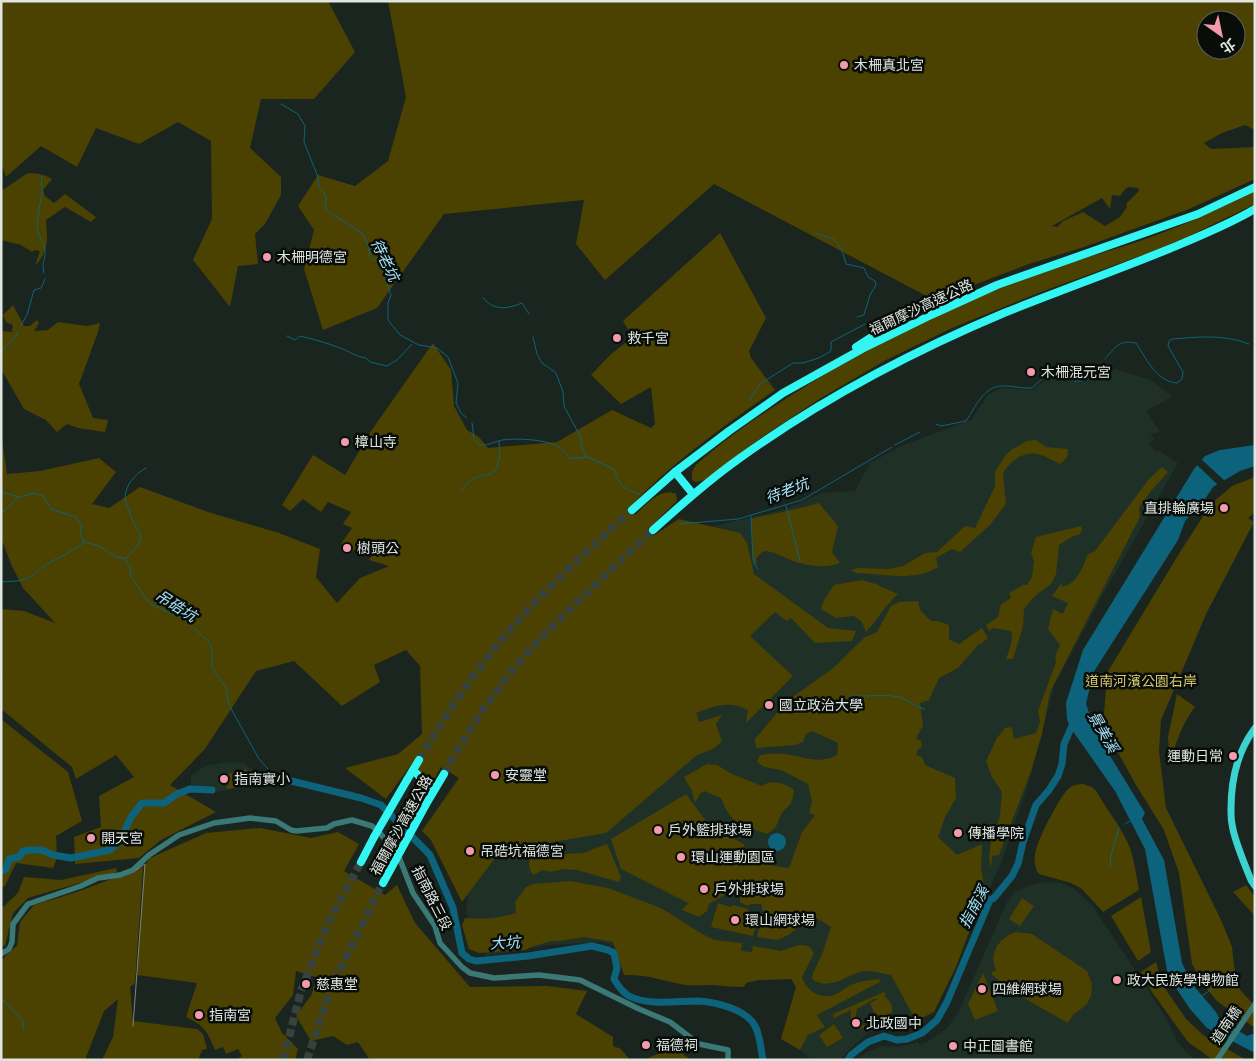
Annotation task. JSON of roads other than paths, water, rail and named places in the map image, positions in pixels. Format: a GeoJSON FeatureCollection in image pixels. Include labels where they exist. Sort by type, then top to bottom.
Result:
{"type":"FeatureCollection","features":[{"type":"Feature","properties":{"kind":"highway","name":"福爾摩沙高速公路"},"geometry":{"type":"LineString","coordinates":[[632,510],[676,472],[729,431],[783,393],[824,369],[923,319],[997,285],[1198,214],[1255,188]]}},
{"type":"Feature","properties":{"kind":"highway"},"geometry":{"type":"LineString","coordinates":[[653,530],[693,494],[739,459],[777,432],[855,384],[934,344],[1005,313],[1194,239],[1255,209]]}},
{"type":"Feature","properties":{"kind":"highway"},"geometry":{"type":"LineString","coordinates":[[928,306],[941,304],[997,285]]}},
{"type":"Feature","properties":{"kind":"highway"},"geometry":{"type":"LineString","coordinates":[[824,369],[830,362],[873,336],[885,326]]}},
{"type":"Feature","properties":{"kind":"highway"},"geometry":{"type":"LineString","coordinates":[[676,472],[693,494]]}},
{"type":"Feature","properties":{"kind":"highway","name":"福爾摩沙高速公路"},"geometry":{"type":"LineString","coordinates":[[361,862],[419,760]]}},
{"type":"Feature","properties":{"kind":"highway"},"geometry":{"type":"LineString","coordinates":[[413,770],[423,780],[436,788]]}},
{"type":"Feature","properties":{"kind":"highway","name":"福爾摩沙高速公路"},"geometry":{"type":"LineString","coordinates":[[382,885],[444,774]]}},
{"type":"Feature","properties":{"kind":"main road"},"geometry":{"type":"LineString","coordinates":[[1255,728],[1245,743],[1237,762],[1232,784],[1231,824],[1251,880],[1255,886]]}},
{"type":"Feature","properties":{"kind":"street","name":"指南路三段"},"geometry":{"type":"LineString","coordinates":[[1,954],[9,948],[12,942],[13,924],[28,904],[81,886],[98,878],[120,875],[133,870],[149,855],[179,835],[214,823],[250,818],[276,821],[290,830],[296,831],[327,828],[334,824],[352,820],[372,826],[379,832],[398,857],[413,894],[435,926],[440,943],[470,973],[494,978],[539,974],[580,980],[670,1022],[699,1044],[728,1050],[728,1060]]}},
{"type":"Feature","properties":{"kind":"street","name":"道南橋"},"geometry":{"type":"LineString","coordinates":[[1217,1060],[1255,1004]]}},
{"type":"Feature","properties":{"kind":"water"},"geometry":{"type":"Polygon","coordinates":[[[1255,445],[1255,466],[1240,471],[1213,487],[1203,502],[1185,521],[1178,540],[1093,673],[1086,704],[1096,733],[1145,813],[1142,819],[1164,860],[1182,963],[1192,984],[1216,1012],[1220,1020],[1247,1036],[1252,1034],[1255,1036],[1255,1053],[1207,1028],[1190,1009],[1168,976],[1145,849],[1115,791],[1070,727],[1067,719],[1066,703],[1083,650],[1194,469],[1205,456],[1220,450],[1255,445]]]}},
{"type":"Feature","properties":{"kind":"water"},"geometry":{"type":"Polygon","coordinates":[[[773,833],[781,833],[786,838],[784,849],[773,851],[768,846],[768,838],[773,833]]]}},
{"type":"Feature","properties":{"kind":"waterway","name":"待老坑"},"geometry":{"type":"LineString","coordinates":[[281,104],[298,114],[305,126],[304,142],[318,177],[319,188],[326,198],[325,207],[327,211],[362,233],[369,247],[369,255],[381,266],[391,295],[388,303],[388,320],[400,335],[419,345],[437,348],[448,357],[458,383],[456,403],[461,413],[467,418]]}},
{"type":"Feature","properties":{"kind":"waterway"},"geometry":{"type":"LineString","coordinates":[[42,175],[38,232],[45,248],[44,273]]}},
{"type":"Feature","properties":{"kind":"waterway"},"geometry":{"type":"LineString","coordinates":[[815,233],[834,240],[841,249],[846,264],[864,268],[868,277],[875,281],[876,285],[870,295],[864,315],[857,317]]}},
{"type":"Feature","properties":{"kind":"waterway"},"geometry":{"type":"LineString","coordinates":[[21,325],[27,315],[34,290],[41,288],[45,279]]}},
{"type":"Feature","properties":{"kind":"waterway"},"geometry":{"type":"LineString","coordinates":[[483,298],[492,305],[501,308],[522,303],[529,314]]}},
{"type":"Feature","properties":{"kind":"waterway"},"geometry":{"type":"LineString","coordinates":[[750,400],[760,384],[793,363],[803,363],[819,358],[831,351],[831,342],[865,324]]}},
{"type":"Feature","properties":{"kind":"waterway"},"geometry":{"type":"LineString","coordinates":[[1,351],[14,339],[18,332]]}},
{"type":"Feature","properties":{"kind":"waterway"},"geometry":{"type":"LineString","coordinates":[[287,336],[295,340],[300,336],[320,341],[366,358],[370,362],[387,366],[397,360],[412,344]]}},
{"type":"Feature","properties":{"kind":"waterway"},"geometry":{"type":"LineString","coordinates":[[533,337],[537,354],[542,363],[556,373],[563,392],[564,406],[580,436],[582,448],[587,457]]}},
{"type":"Feature","properties":{"kind":"waterway","name":"待老坑"},"geometry":{"type":"LineString","coordinates":[[1105,359],[1121,343],[1136,343],[1158,374],[1170,382],[1177,383],[1182,379],[1183,372],[1168,346],[1169,341],[1172,339],[1220,337],[1249,344]]}},
{"type":"Feature","properties":{"kind":"waterway","name":"待老坑"},"geometry":{"type":"LineString","coordinates":[[1062,375],[1074,381],[1082,381],[1096,370]]}},
{"type":"Feature","properties":{"kind":"waterway","name":"待老坑"},"geometry":{"type":"LineString","coordinates":[[936,424],[941,426],[966,421],[980,399],[989,390],[1001,386],[1032,388],[1050,372]]}},
{"type":"Feature","properties":{"kind":"waterway","name":"待老坑"},"geometry":{"type":"LineString","coordinates":[[472,423],[474,439],[479,445],[516,439],[543,441],[558,446],[570,459],[588,457],[615,470],[618,480],[623,486],[640,494]]}},
{"type":"Feature","properties":{"kind":"waterway","name":"待老坑"},"geometry":{"type":"LineString","coordinates":[[895,445],[920,432]]}},
{"type":"Feature","properties":{"kind":"waterway"},"geometry":{"type":"LineString","coordinates":[[462,490],[471,480],[492,473],[495,470],[500,458],[499,441]]}},
{"type":"Feature","properties":{"kind":"waterway","name":"待老坑"},"geometry":{"type":"LineString","coordinates":[[679,524],[738,519],[802,500],[892,447]]}},
{"type":"Feature","properties":{"kind":"waterway"},"geometry":{"type":"LineString","coordinates":[[125,559],[137,547],[141,538],[126,504],[125,494],[131,481],[146,468]]}},
{"type":"Feature","properties":{"kind":"waterway","name":"吊硞坑"},"geometry":{"type":"LineString","coordinates":[[1,492],[19,497],[34,493],[43,496],[51,509],[76,517],[82,527],[80,534],[84,542],[99,546],[114,556],[125,559],[130,566],[131,576],[150,604],[184,619],[209,642],[212,650],[212,668],[226,688],[229,705],[259,759],[275,777]]}},
{"type":"Feature","properties":{"kind":"waterway"},"geometry":{"type":"LineString","coordinates":[[1,514],[18,497]]}},
{"type":"Feature","properties":{"kind":"waterway"},"geometry":{"type":"LineString","coordinates":[[786,506],[800,561]]}},
{"type":"Feature","properties":{"kind":"waterway"},"geometry":{"type":"LineString","coordinates":[[751,516],[753,559],[758,569]]}},
{"type":"Feature","properties":{"kind":"waterway"},"geometry":{"type":"LineString","coordinates":[[1,582],[18,581],[28,578],[84,542]]}},
{"type":"Feature","properties":{"kind":"waterway"},"geometry":{"type":"LineString","coordinates":[[851,696],[883,695],[896,697],[905,699],[924,709]]}},
{"type":"Feature","properties":{"kind":"waterway","name":"指南溪"},"geometry":{"type":"LineString","coordinates":[[848,1060],[851,1055],[868,1042],[884,1036],[897,1040],[907,1039],[922,1033],[937,1020],[947,1002],[990,900],[994,898],[1012,876],[1018,864],[1023,842],[1036,805],[1058,776],[1062,764],[1064,744],[1075,719]]}},
{"type":"Feature","properties":{"kind":"waterway","name":"大坑"},"geometry":{"type":"LineString","coordinates":[[258,781],[275,777],[361,798],[381,805],[430,855],[453,908],[462,953],[469,959],[476,961],[528,956],[592,946],[608,950],[614,953],[617,968],[614,979],[620,989],[629,996],[654,1002],[698,1001],[713,1003],[745,1015],[751,1020],[757,1030],[763,1060]]}},
{"type":"Feature","properties":{"kind":"waterway"},"geometry":{"type":"LineString","coordinates":[[1,872],[6,869],[9,859],[19,857],[23,851],[42,850],[53,855],[71,858],[110,850],[120,841],[131,817],[142,803],[164,803],[177,794],[190,789],[212,790]]}},
{"type":"Feature","properties":{"kind":"waterway"},"geometry":{"type":"LineString","coordinates":[[1125,824],[1130,821]]}},
{"type":"Feature","properties":{"kind":"waterway"},"geometry":{"type":"LineString","coordinates":[[1110,867],[1111,855],[1119,828]]}},
{"type":"Feature","properties":{"kind":"waterway"},"geometry":{"type":"LineString","coordinates":[[1202,996],[1222,982]]}},
{"type":"Feature","properties":{"kind":"waterway"},"geometry":{"type":"LineString","coordinates":[[1,998],[22,1020],[24,1030]]}},
{"type":"Feature","properties":{"kind":"tunnel"},"geometry":{"type":"LineString","coordinates":[[419,760],[460,695],[520,618],[556,581],[632,510]]}},
{"type":"Feature","properties":{"kind":"tunnel"},"geometry":{"type":"LineString","coordinates":[[444,774],[487,704],[524,656],[653,530]]}},
{"type":"Feature","properties":{"kind":"tunnel"},"geometry":{"type":"LineString","coordinates":[[283,1060],[301,991],[327,925],[361,862]]}},
{"type":"Feature","properties":{"kind":"tunnel"},"geometry":{"type":"LineString","coordinates":[[307,1060],[331,988],[380,888]]}},
{"type":"Feature","properties":{"kind":"railway"},"geometry":{"type":"LineString","coordinates":[[133,1026],[145,864],[136,870]]}},
{"type":"Feature","properties":{"kind":"place","name":"木柵真北宮"},"geometry":{"type":"Point","coordinates":[844,65]}},
{"type":"Feature","properties":{"kind":"place","name":"木柵明德宮"},"geometry":{"type":"Point","coordinates":[267,257]}},
{"type":"Feature","properties":{"kind":"place","name":"救千宮"},"geometry":{"type":"Point","coordinates":[617,338]}},
{"type":"Feature","properties":{"kind":"place","name":"木柵混元宮"},"geometry":{"type":"Point","coordinates":[1031,372]}},
{"type":"Feature","properties":{"kind":"place","name":"樟山寺"},"geometry":{"type":"Point","coordinates":[345,442]}},
{"type":"Feature","properties":{"kind":"place","name":"直排輪廣場"},"geometry":{"type":"Point","coordinates":[1224,508]}},
{"type":"Feature","properties":{"kind":"place","name":"樹頭公"},"geometry":{"type":"Point","coordinates":[347,548]}},
{"type":"Feature","properties":{"kind":"place","name":"國立政治大學"},"geometry":{"type":"Point","coordinates":[769,705]}},
{"type":"Feature","properties":{"kind":"place","name":"運動日常"},"geometry":{"type":"Point","coordinates":[1233,756]}},
{"type":"Feature","properties":{"kind":"place","name":"安靈堂"},"geometry":{"type":"Point","coordinates":[495,775]}},
{"type":"Feature","properties":{"kind":"place","name":"指南實小"},"geometry":{"type":"Point","coordinates":[224,779]}},
{"type":"Feature","properties":{"kind":"place","name":"戶外籃排球場"},"geometry":{"type":"Point","coordinates":[658,830]}},
{"type":"Feature","properties":{"kind":"place","name":"傳播學院"},"geometry":{"type":"Point","coordinates":[958,833]}},
{"type":"Feature","properties":{"kind":"place","name":"開天宮"},"geometry":{"type":"Point","coordinates":[91,838]}},
{"type":"Feature","properties":{"kind":"place","name":"吊硞坑福德宮"},"geometry":{"type":"Point","coordinates":[470,851]}},
{"type":"Feature","properties":{"kind":"place","name":"環山運動園區"},"geometry":{"type":"Point","coordinates":[681,857]}},
{"type":"Feature","properties":{"kind":"place","name":"戶外排球場"},"geometry":{"type":"Point","coordinates":[704,889]}},
{"type":"Feature","properties":{"kind":"place","name":"環山網球場"},"geometry":{"type":"Point","coordinates":[735,920]}},
{"type":"Feature","properties":{"kind":"place","name":"政大民族學博物館"},"geometry":{"type":"Point","coordinates":[1117,980]}},
{"type":"Feature","properties":{"kind":"place","name":"慈惠堂"},"geometry":{"type":"Point","coordinates":[306,984]}},
{"type":"Feature","properties":{"kind":"place","name":"四維網球場"},"geometry":{"type":"Point","coordinates":[982,989]}},
{"type":"Feature","properties":{"kind":"place","name":"指南宮"},"geometry":{"type":"Point","coordinates":[199,1015]}},
{"type":"Feature","properties":{"kind":"place","name":"北政國中"},"geometry":{"type":"Point","coordinates":[856,1023]}},
{"type":"Feature","properties":{"kind":"place","name":"福德祠"},"geometry":{"type":"Point","coordinates":[646,1045]}},
{"type":"Feature","properties":{"kind":"place","name":"中正圖書館"},"geometry":{"type":"Point","coordinates":[953,1046]}},
{"type":"Feature","properties":{"kind":"park label","name":"道南河濱公園右岸"},"geometry":{"type":"Point","coordinates":[1141,681]}},
{"type":"Feature","properties":{"kind":"water label","name":"景美溪"},"geometry":{"type":"Point","coordinates":[1103,732]}}]}
